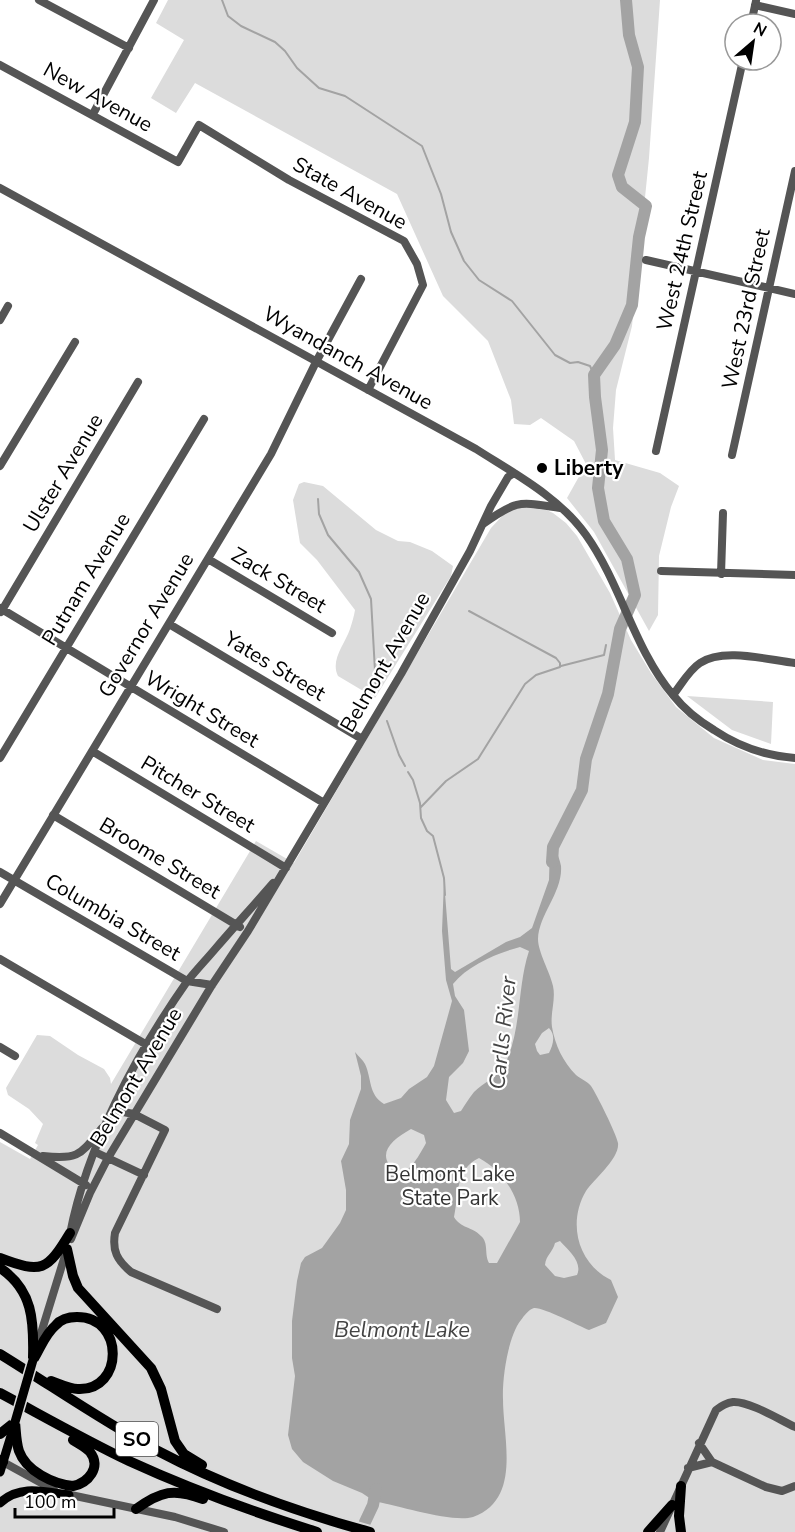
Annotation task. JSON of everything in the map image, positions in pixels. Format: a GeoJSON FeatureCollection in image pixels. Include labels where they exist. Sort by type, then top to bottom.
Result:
{"type":"FeatureCollection","features":[{"type":"Feature","properties":{"kind":"highway"},"geometry":{"type":"LineString","coordinates":[[0,1258],[25,1267],[43,1266],[55,1258],[70,1233]]}},
{"type":"Feature","properties":{"kind":"highway"},"geometry":{"type":"LineString","coordinates":[[67,1249],[78,1288],[148,1363],[154,1373],[161,1389],[171,1430],[181,1450],[188,1457],[247,1491]]}},
{"type":"Feature","properties":{"kind":"highway"},"geometry":{"type":"LineString","coordinates":[[0,1268],[17,1282],[30,1303],[34,1322],[33,1360]]}},
{"type":"Feature","properties":{"kind":"highway"},"geometry":{"type":"LineString","coordinates":[[33,1360],[52,1328],[59,1321],[70,1318],[84,1317],[100,1326],[110,1337],[113,1350],[112,1362],[106,1376],[87,1388],[71,1388],[34,1375]]}},
{"type":"Feature","properties":{"kind":"highway","name":"SO"},"geometry":{"type":"LineString","coordinates":[[0,1354],[137,1440],[183,1463],[247,1491],[370,1532]]}},
{"type":"Feature","properties":{"kind":"highway","name":"SO"},"geometry":{"type":"LineString","coordinates":[[0,1393],[130,1461],[247,1509],[317,1532]]}},
{"type":"Feature","properties":{"kind":"highway"},"geometry":{"type":"LineString","coordinates":[[15,1422],[19,1450],[29,1466],[46,1477],[69,1485],[84,1482],[94,1468],[94,1459],[90,1452],[34,1412]]}},
{"type":"Feature","properties":{"kind":"highway"},"geometry":{"type":"LineString","coordinates":[[0,1434],[15,1422]]}},
{"type":"Feature","properties":{"kind":"highway"},"geometry":{"type":"LineString","coordinates":[[681,1486],[679,1516],[681,1532]]}},
{"type":"Feature","properties":{"kind":"highway"},"geometry":{"type":"LineString","coordinates":[[136,1509],[158,1495],[175,1492],[247,1509]]}},
{"type":"Feature","properties":{"kind":"highway"},"geometry":{"type":"LineString","coordinates":[[648,1532],[672,1506]]}},
{"type":"Feature","properties":{"kind":"main road","name":"Belmont Avenue"},"geometry":{"type":"LineString","coordinates":[[1,1465],[33,1360]]}},
{"type":"Feature","properties":{"kind":"main road"},"geometry":{"type":"LineString","coordinates":[[0,1503],[8,1496],[25,1490],[69,1495]]}},
{"type":"Feature","properties":{"kind":"street"},"geometry":{"type":"LineString","coordinates":[[39,0],[129,48]]}},
{"type":"Feature","properties":{"kind":"street"},"geometry":{"type":"LineString","coordinates":[[93,114],[154,0]]}},
{"type":"Feature","properties":{"kind":"street"},"geometry":{"type":"LineString","coordinates":[[756,2],[795,14]]}},
{"type":"Feature","properties":{"kind":"street","name":"New Avenue"},"geometry":{"type":"LineString","coordinates":[[0,65],[178,162],[199,125]]}},
{"type":"Feature","properties":{"kind":"street","name":"West 24th Street"},"geometry":{"type":"LineString","coordinates":[[656,451],[740,72]]}},
{"type":"Feature","properties":{"kind":"street","name":"State Avenue"},"geometry":{"type":"LineString","coordinates":[[199,125],[289,180],[404,241],[417,264],[423,285],[368,390]]}},
{"type":"Feature","properties":{"kind":"street","name":"West 23rd Street"},"geometry":{"type":"LineString","coordinates":[[732,456],[795,171]]}},
{"type":"Feature","properties":{"kind":"street","name":"Wyandanch Avenue"},"geometry":{"type":"LineString","coordinates":[[0,188],[476,449],[550,497],[574,520],[592,544],[654,666],[673,695],[699,720],[728,740],[756,751],[795,758]]}},
{"type":"Feature","properties":{"kind":"street"},"geometry":{"type":"LineString","coordinates":[[646,260],[795,294]]}},
{"type":"Feature","properties":{"kind":"street","name":"Governor Avenue"},"geometry":{"type":"LineString","coordinates":[[0,904],[271,454],[316,362],[361,279]]}},
{"type":"Feature","properties":{"kind":"street"},"geometry":{"type":"LineString","coordinates":[[0,320],[8,306]]}},
{"type":"Feature","properties":{"kind":"street"},"geometry":{"type":"LineString","coordinates":[[0,466],[75,342]]}},
{"type":"Feature","properties":{"kind":"street","name":"Ulster Avenue"},"geometry":{"type":"LineString","coordinates":[[1,610],[138,382]]}},
{"type":"Feature","properties":{"kind":"street","name":"Putnam Avenue"},"geometry":{"type":"LineString","coordinates":[[0,758],[204,419]]}},
{"type":"Feature","properties":{"kind":"street","name":"Belmont Avenue"},"geometry":{"type":"LineString","coordinates":[[33,1360],[67,1249],[92,1189],[108,1158],[212,985],[248,931],[401,674],[470,551],[481,524],[508,477],[514,473]]}},
{"type":"Feature","properties":{"kind":"street"},"geometry":{"type":"LineString","coordinates":[[481,524],[503,509],[519,502],[561,508]]}},
{"type":"Feature","properties":{"kind":"street"},"geometry":{"type":"LineString","coordinates":[[721,574],[723,513]]}},
{"type":"Feature","properties":{"kind":"street","name":"Zack Street"},"geometry":{"type":"LineString","coordinates":[[208,559],[332,633]]}},
{"type":"Feature","properties":{"kind":"street"},"geometry":{"type":"LineString","coordinates":[[661,571],[795,575]]}},
{"type":"Feature","properties":{"kind":"street","name":"Wright Street"},"geometry":{"type":"LineString","coordinates":[[1,610],[324,803]]}},
{"type":"Feature","properties":{"kind":"street","name":"Yates Street"},"geometry":{"type":"LineString","coordinates":[[169,624],[362,739]]}},
{"type":"Feature","properties":{"kind":"street"},"geometry":{"type":"LineString","coordinates":[[673,695],[698,664],[712,656],[728,654],[795,663]]}},
{"type":"Feature","properties":{"kind":"street","name":"Pitcher Street"},"geometry":{"type":"LineString","coordinates":[[92,751],[286,868]]}},
{"type":"Feature","properties":{"kind":"street","name":"Broome Street"},"geometry":{"type":"LineString","coordinates":[[53,815],[248,931]]}},
{"type":"Feature","properties":{"kind":"street","name":"Belmont Avenue"},"geometry":{"type":"LineString","coordinates":[[67,1249],[74,1209],[95,1152],[112,1110],[147,1046],[187,981],[286,868]]}},
{"type":"Feature","properties":{"kind":"street","name":"Columbia Street"},"geometry":{"type":"LineString","coordinates":[[0,872],[187,981],[212,985]]}},
{"type":"Feature","properties":{"kind":"street"},"geometry":{"type":"LineString","coordinates":[[0,959],[147,1046]]}},
{"type":"Feature","properties":{"kind":"street"},"geometry":{"type":"LineString","coordinates":[[0,1047],[15,1056]]}},
{"type":"Feature","properties":{"kind":"street"},"geometry":{"type":"LineString","coordinates":[[112,1110],[134,1114],[165,1130],[115,1233],[113,1245],[115,1254],[120,1263],[131,1272],[217,1309]]}},
{"type":"Feature","properties":{"kind":"street"},"geometry":{"type":"LineString","coordinates":[[38,1156],[60,1159],[74,1156],[86,1147],[107,1122]]}},
{"type":"Feature","properties":{"kind":"street"},"geometry":{"type":"LineString","coordinates":[[0,1133],[92,1189]]}},
{"type":"Feature","properties":{"kind":"street"},"geometry":{"type":"LineString","coordinates":[[95,1152],[144,1174]]}},
{"type":"Feature","properties":{"kind":"street"},"geometry":{"type":"LineString","coordinates":[[660,1532],[716,1410],[724,1404],[734,1402],[744,1404],[795,1427]]}},
{"type":"Feature","properties":{"kind":"street"},"geometry":{"type":"LineString","coordinates":[[699,1443],[712,1462],[773,1490],[786,1491],[795,1486]]}},
{"type":"Feature","properties":{"kind":"street"},"geometry":{"type":"LineString","coordinates":[[688,1468],[712,1462]]}},
{"type":"Feature","properties":{"kind":"street"},"geometry":{"type":"LineString","coordinates":[[1,1465],[69,1495],[188,1520],[224,1532]]}},
{"type":"Feature","properties":{"kind":"green space"},"geometry":{"type":"Polygon","coordinates":[[[168,0],[660,0],[649,158],[632,326],[616,390],[613,428],[615,460],[660,473],[679,486],[671,507],[659,556],[658,615],[649,631],[594,532],[567,498],[586,464],[574,441],[541,418],[530,425],[514,424],[511,400],[488,341],[443,296],[397,194],[195,83],[176,113],[151,98],[184,40],[156,23],[168,0]]]}},
{"type":"Feature","properties":{"kind":"green space"},"geometry":{"type":"Polygon","coordinates":[[[304,482],[323,486],[376,530],[398,541],[410,542],[432,551],[453,566],[451,576],[375,698],[338,676],[336,670],[337,658],[350,629],[355,610],[317,560],[300,543],[293,500],[299,484],[304,482]]]}},
{"type":"Feature","properties":{"kind":"green space","name":"Belmont Lake State Park"},"geometry":{"type":"Polygon","coordinates":[[[521,506],[540,507],[553,513],[577,536],[610,593],[631,640],[676,707],[714,738],[763,760],[795,764],[795,1532],[0,1532],[0,1142],[30,1159],[38,1145],[35,1143],[43,1124],[29,1109],[8,1095],[6,1088],[37,1035],[50,1036],[104,1069],[111,1084],[256,841],[294,863],[491,528],[505,513],[521,506]]]}},
{"type":"Feature","properties":{"kind":"green space"},"geometry":{"type":"Polygon","coordinates":[[[687,696],[773,702],[771,744],[732,730],[687,696]]]}},
{"type":"Feature","properties":{"kind":"water","name":"Belmont Lake"},"geometry":{"type":"Polygon","coordinates":[[[550,846],[556,848],[561,876],[542,921],[538,939],[553,986],[553,1034],[567,1065],[594,1091],[618,1143],[618,1149],[611,1162],[586,1191],[580,1203],[577,1229],[579,1242],[590,1264],[611,1280],[618,1297],[606,1323],[589,1330],[539,1308],[530,1310],[516,1327],[509,1347],[504,1380],[506,1466],[504,1482],[498,1497],[488,1508],[473,1517],[453,1518],[378,1502],[375,1506],[370,1504],[371,1499],[362,1493],[333,1481],[303,1462],[292,1449],[288,1435],[295,1376],[292,1358],[292,1321],[301,1263],[305,1257],[322,1248],[340,1223],[346,1210],[346,1190],[341,1161],[349,1144],[350,1120],[361,1089],[361,1076],[355,1052],[365,1064],[375,1096],[384,1104],[401,1098],[409,1089],[427,1077],[434,1066],[452,1001],[446,980],[442,931],[444,881],[451,969],[455,972],[506,942],[520,937],[532,928],[549,880],[550,846]],[[520,947],[493,956],[475,966],[453,984],[455,996],[464,1010],[469,1051],[463,1063],[449,1077],[446,1100],[454,1113],[461,1111],[474,1092],[499,1072],[510,1051],[529,951],[520,947]],[[549,1028],[542,1033],[535,1044],[540,1055],[549,1053],[553,1040],[553,1034],[549,1028]],[[411,1129],[397,1138],[386,1155],[387,1161],[398,1174],[411,1167],[426,1143],[424,1135],[411,1129]],[[479,1158],[466,1169],[459,1183],[454,1217],[481,1236],[485,1242],[489,1263],[497,1263],[520,1222],[517,1203],[502,1177],[487,1163],[479,1158]],[[560,1241],[554,1246],[545,1265],[555,1276],[564,1278],[577,1275],[578,1265],[570,1252],[560,1241]]]}},
{"type":"Feature","properties":{"kind":"waterway"},"geometry":{"type":"LineString","coordinates":[[222,0],[228,16],[241,26],[275,42],[285,51],[297,68],[319,88],[345,96],[422,146],[441,194],[451,232],[464,261],[479,280],[512,301],[555,355],[570,363],[578,362],[590,366],[594,375]]}},
{"type":"Feature","properties":{"kind":"waterway","name":"Carlls River"},"geometry":{"type":"LineString","coordinates":[[552,862],[553,847],[582,790],[586,759],[608,694],[620,629],[635,595],[627,559],[604,521],[598,488],[602,450],[594,375],[615,345],[632,305],[639,237],[646,206],[622,187],[618,175],[635,122],[638,67],[629,35],[626,0]]}},
{"type":"Feature","properties":{"kind":"waterway"},"geometry":{"type":"LineString","coordinates":[[318,499],[319,514],[328,535],[359,572],[371,599],[376,689]]}},
{"type":"Feature","properties":{"kind":"waterway"},"geometry":{"type":"LineString","coordinates":[[421,807],[446,781],[478,759],[525,684],[536,675],[560,667],[556,658],[469,611]]}},
{"type":"Feature","properties":{"kind":"waterway"},"geometry":{"type":"LineString","coordinates":[[561,666],[604,655],[606,645]]}},
{"type":"Feature","properties":{"kind":"waterway"},"geometry":{"type":"LineString","coordinates":[[387,721],[405,766]]}},
{"type":"Feature","properties":{"kind":"waterway"},"geometry":{"type":"LineString","coordinates":[[408,772],[420,803],[421,818],[427,831],[433,836],[444,878],[445,895]]}},
{"type":"Feature","properties":{"kind":"waterway","name":"Carlls River"},"geometry":{"type":"LineString","coordinates":[[365,1522],[373,1505],[376,1489]]}},
{"type":"Feature","properties":{"kind":"place","name":"Liberty"},"geometry":{"type":"Point","coordinates":[542,468]}}]}
